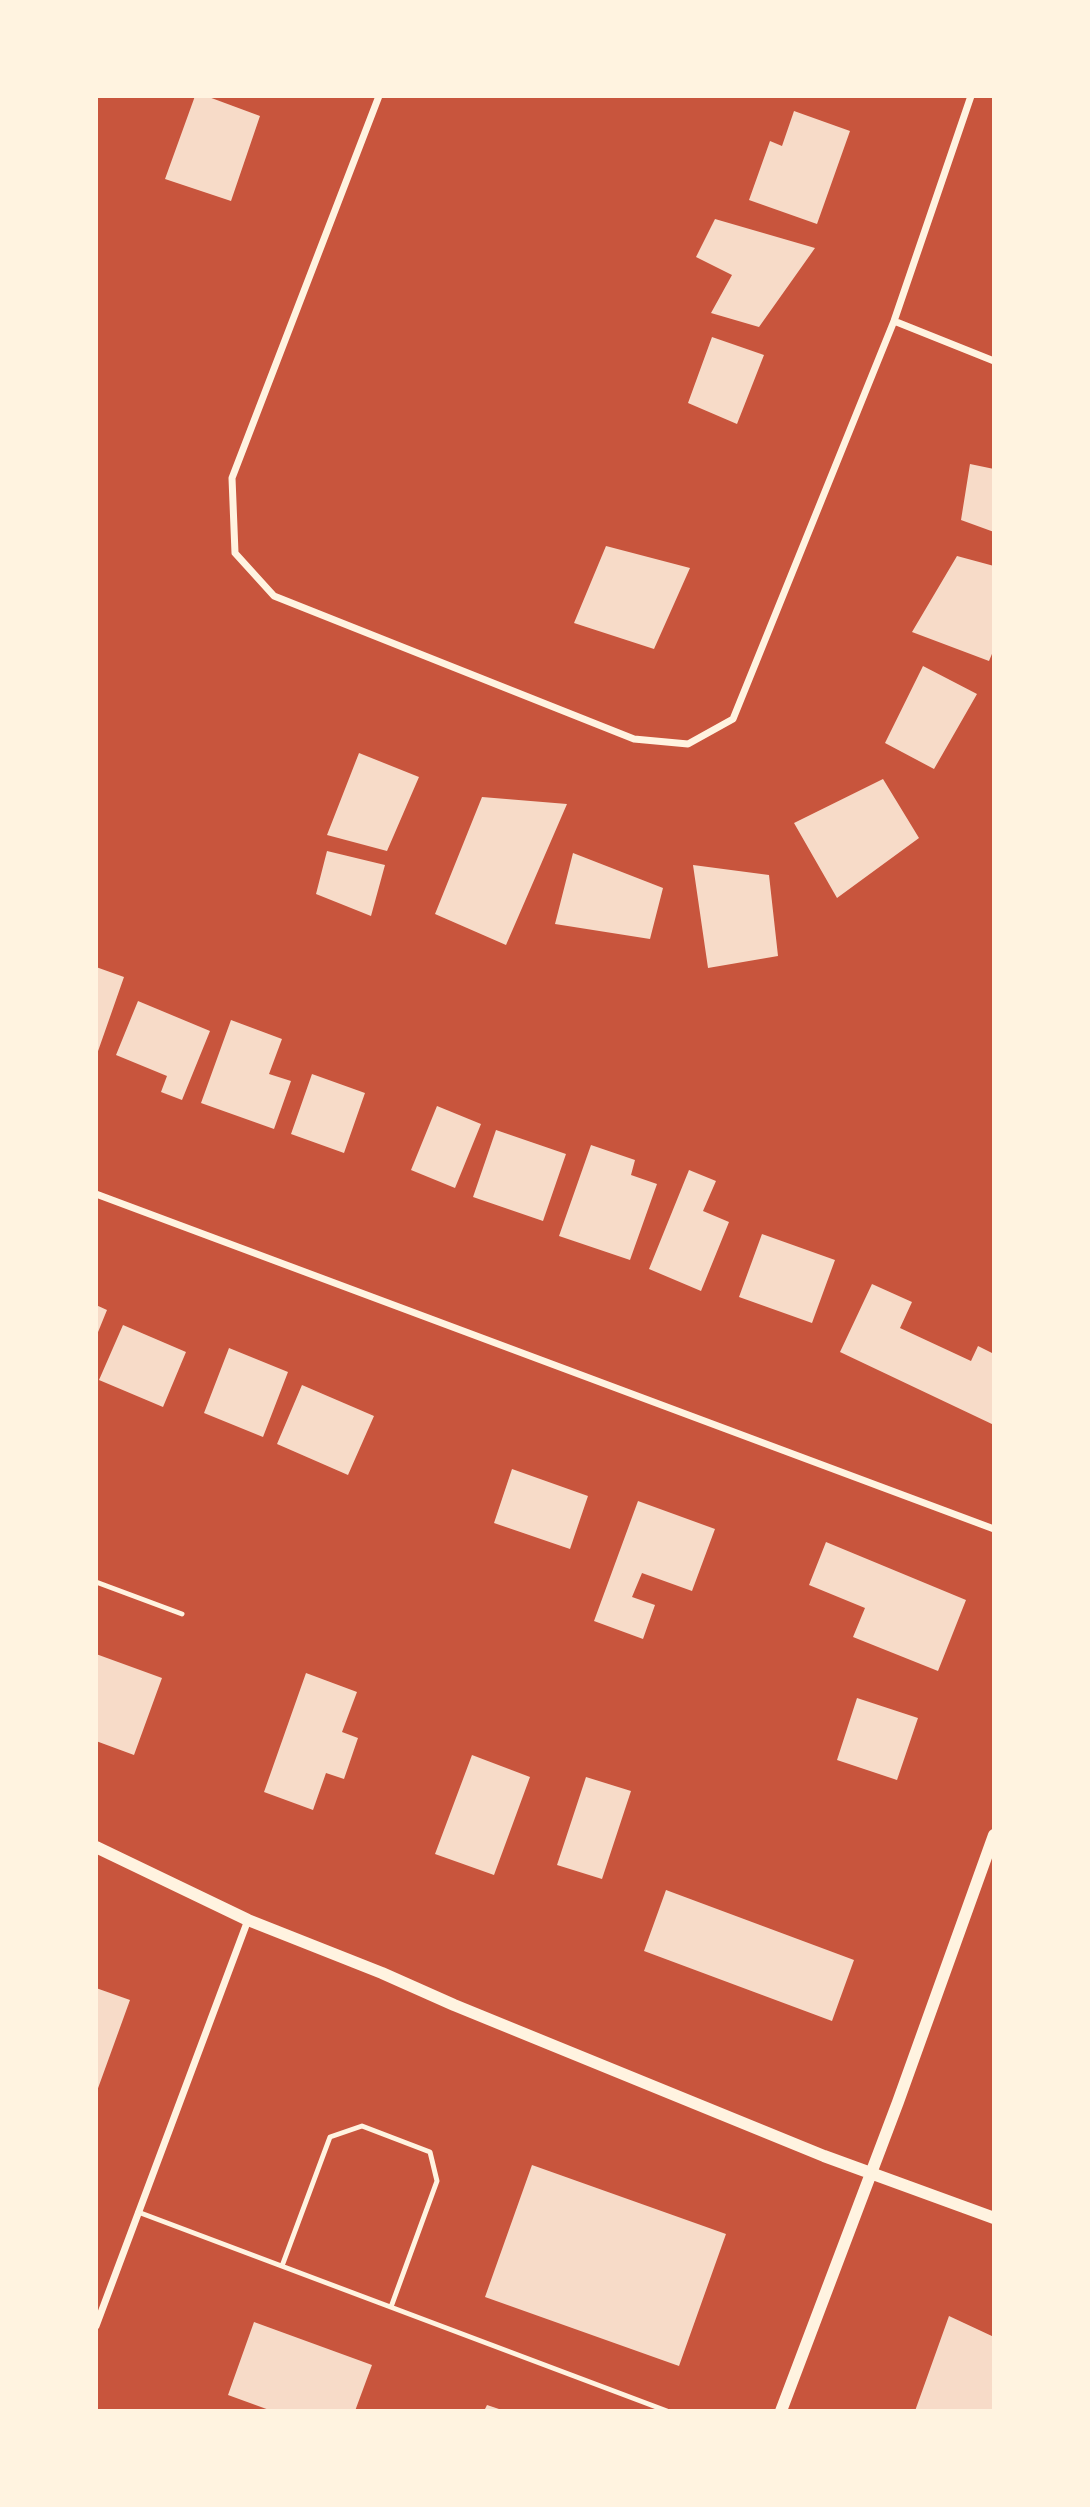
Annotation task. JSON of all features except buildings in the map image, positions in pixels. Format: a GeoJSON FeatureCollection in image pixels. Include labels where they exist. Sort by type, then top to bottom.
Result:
{"type":"FeatureCollection","features":[{"type":"Feature","properties":{"kind":"street"},"geometry":{"type":"LineString","coordinates":[[379,96],[232,478],[235,553],[274,596],[634,739],[688,744],[733,719],[894,321],[971,96]]}},
{"type":"Feature","properties":{"kind":"street"},"geometry":{"type":"LineString","coordinates":[[894,321],[994,360]]}},
{"type":"Feature","properties":{"kind":"street"},"geometry":{"type":"LineString","coordinates":[[96,1194],[994,1528]]}},
{"type":"Feature","properties":{"kind":"street"},"geometry":{"type":"LineString","coordinates":[[781,2411],[994,1835]]}},
{"type":"Feature","properties":{"kind":"street"},"geometry":{"type":"LineString","coordinates":[[96,1847],[248,1920],[870,2174],[994,2218]]}},
{"type":"Feature","properties":{"kind":"street"},"geometry":{"type":"LineString","coordinates":[[96,2326],[248,1920]]}},
{"type":"Feature","properties":{"kind":"lane"},"geometry":{"type":"LineString","coordinates":[[96,1582],[182,1614]]}},
{"type":"Feature","properties":{"kind":"lane"},"geometry":{"type":"LineString","coordinates":[[282,2266],[330,2137],[362,2126],[430,2152],[437,2180],[391,2307]]}},
{"type":"Feature","properties":{"kind":"lane"},"geometry":{"type":"LineString","coordinates":[[138,2212],[667,2411]]}}]}
